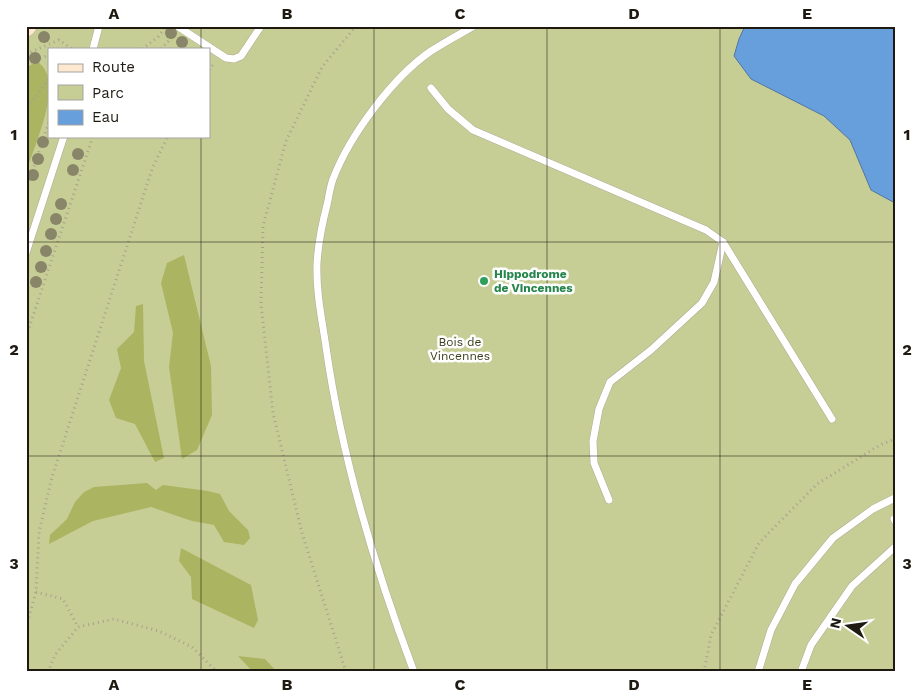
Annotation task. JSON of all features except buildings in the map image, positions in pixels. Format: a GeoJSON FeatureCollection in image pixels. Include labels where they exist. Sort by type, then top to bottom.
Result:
{"type":"FeatureCollection","features":[{"type":"Feature","properties":{"kind":"lane"},"geometry":{"type":"LineString","coordinates":[[93,48],[99,26]]}},
{"type":"Feature","properties":{"kind":"lane"},"geometry":{"type":"LineString","coordinates":[[210,49],[226,58],[241,56],[261,26]]}},
{"type":"Feature","properties":{"kind":"lane"},"geometry":{"type":"LineString","coordinates":[[414,672],[388,601],[351,477],[332,392],[318,294],[317,265],[323,219],[332,180],[353,139],[373,110],[405,74],[430,52],[474,26]]}},
{"type":"Feature","properties":{"kind":"lane"},"geometry":{"type":"LineString","coordinates":[[176,30],[208,48]]}},
{"type":"Feature","properties":{"kind":"lane"},"geometry":{"type":"LineString","coordinates":[[431,88],[448,109],[474,130],[706,230],[724,242],[832,419]]}},
{"type":"Feature","properties":{"kind":"lane"},"geometry":{"type":"LineString","coordinates":[[26,253],[63,138]]}},
{"type":"Feature","properties":{"kind":"lane"},"geometry":{"type":"LineString","coordinates":[[609,500],[594,463],[593,441],[599,409],[610,382],[650,350],[702,303],[714,282],[724,242]]}},
{"type":"Feature","properties":{"kind":"lane"},"geometry":{"type":"LineString","coordinates":[[758,672],[771,630],[795,584],[833,538],[873,509],[895,498]]}},
{"type":"Feature","properties":{"kind":"lane"},"geometry":{"type":"LineString","coordinates":[[801,672],[811,645],[852,586],[895,547]]}},
{"type":"Feature","properties":{"kind":"path"},"geometry":{"type":"LineString","coordinates":[[346,672],[302,533],[275,422],[260,304],[263,226],[286,141],[322,67],[356,26]]}},
{"type":"Feature","properties":{"kind":"path"},"geometry":{"type":"LineString","coordinates":[[143,48],[158,37],[166,27]]}},
{"type":"Feature","properties":{"kind":"path"},"geometry":{"type":"LineString","coordinates":[[162,48],[176,30]]}},
{"type":"Feature","properties":{"kind":"path"},"geometry":{"type":"LineString","coordinates":[[26,54],[59,40],[71,48]]}},
{"type":"Feature","properties":{"kind":"path"},"geometry":{"type":"LineString","coordinates":[[26,64],[48,55]]}},
{"type":"Feature","properties":{"kind":"path"},"geometry":{"type":"LineString","coordinates":[[26,107],[38,95],[48,79]]}},
{"type":"Feature","properties":{"kind":"path"},"geometry":{"type":"LineString","coordinates":[[26,190],[48,125]]}},
{"type":"Feature","properties":{"kind":"path"},"geometry":{"type":"LineString","coordinates":[[26,337],[92,138]]}},
{"type":"Feature","properties":{"kind":"path"},"geometry":{"type":"LineString","coordinates":[[26,627],[36,592],[39,532],[52,477],[152,169],[167,138]]}},
{"type":"Feature","properties":{"kind":"path"},"geometry":{"type":"LineString","coordinates":[[704,672],[710,636],[759,543],[817,484],[880,445],[895,439]]}},
{"type":"Feature","properties":{"kind":"path"},"geometry":{"type":"LineString","coordinates":[[36,592],[62,599],[78,627]]}},
{"type":"Feature","properties":{"kind":"path"},"geometry":{"type":"LineString","coordinates":[[48,672],[56,655],[78,627],[114,619],[159,632],[192,647],[217,672]]}},
{"type":"Feature","properties":{"kind":"green space","name":"Bois de Vincennes"},"geometry":{"type":"Polygon","coordinates":[[[26,26],[895,26],[895,672],[26,672],[26,26]]]}},
{"type":"Feature","properties":{"kind":"green space"},"geometry":{"type":"Polygon","coordinates":[[[37,61],[43,67],[48,78],[48,99],[44,120],[26,172],[26,68],[37,61]]]}},
{"type":"Feature","properties":{"kind":"green space"},"geometry":{"type":"Polygon","coordinates":[[[184,255],[211,366],[212,415],[197,450],[182,459],[169,367],[173,333],[161,283],[167,263],[184,255]]]}},
{"type":"Feature","properties":{"kind":"green space"},"geometry":{"type":"Polygon","coordinates":[[[143,304],[144,361],[164,458],[155,462],[135,424],[116,418],[109,400],[121,368],[117,349],[134,332],[136,306],[143,304]]]}},
{"type":"Feature","properties":{"kind":"green space"},"geometry":{"type":"Polygon","coordinates":[[[147,483],[156,490],[163,485],[220,494],[229,511],[248,530],[250,538],[244,545],[224,542],[214,525],[192,521],[151,507],[93,521],[49,544],[50,535],[67,519],[75,502],[84,492],[94,487],[147,483]]]}},
{"type":"Feature","properties":{"kind":"green space"},"geometry":{"type":"Polygon","coordinates":[[[181,548],[251,585],[258,620],[254,628],[192,599],[191,577],[179,561],[181,548]]]}},
{"type":"Feature","properties":{"kind":"green space"},"geometry":{"type":"Polygon","coordinates":[[[238,656],[265,659],[277,672],[253,672],[238,656]]]}},
{"type":"Feature","properties":{"kind":"water"},"geometry":{"type":"Polygon","coordinates":[[[745,26],[895,26],[895,203],[871,190],[850,140],[824,116],[751,79],[734,56],[745,26]]]}},
{"type":"Feature","properties":{"kind":"place","name":"Hippodrome de Vincennes"},"geometry":{"type":"Point","coordinates":[484,281]}}]}
